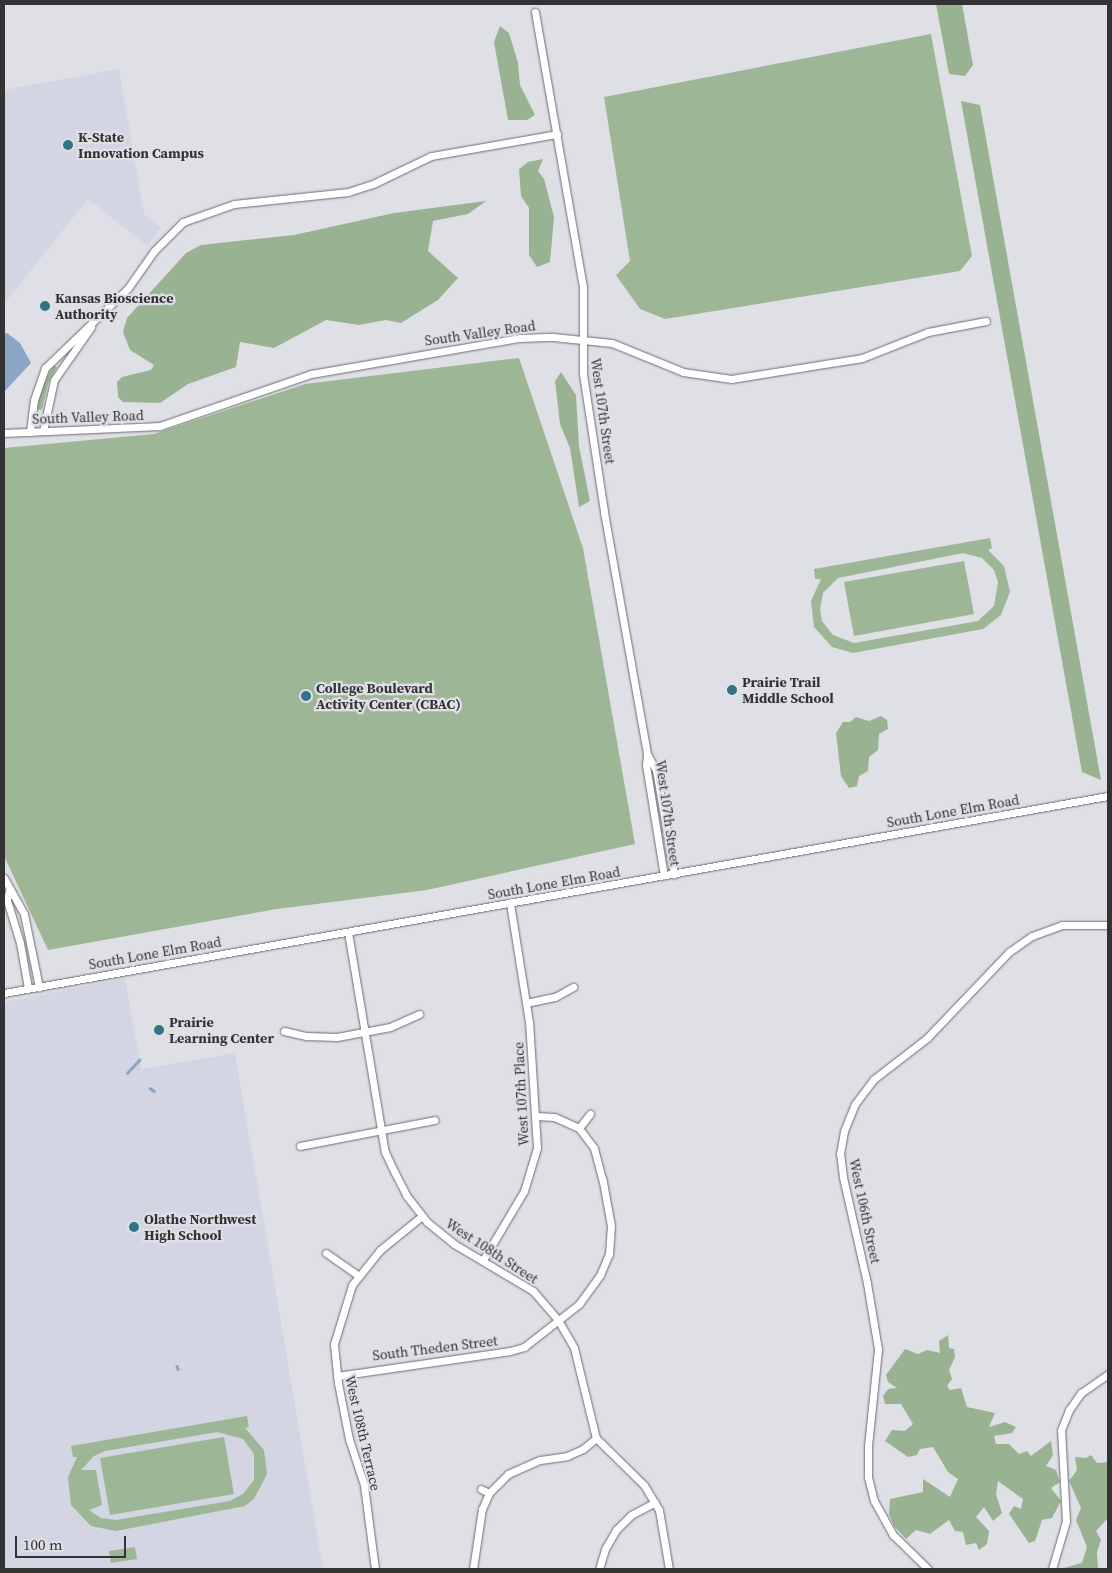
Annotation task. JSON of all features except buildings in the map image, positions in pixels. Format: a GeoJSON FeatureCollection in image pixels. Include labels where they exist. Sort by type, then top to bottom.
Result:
{"type":"FeatureCollection","features":[{"type":"Feature","properties":{"kind":"street","name":"West 107th Street"},"geometry":{"type":"LineString","coordinates":[[535,12],[584,300],[584,384],[647,754],[646,765],[664,876]]}},
{"type":"Feature","properties":{"kind":"street"},"geometry":{"type":"LineString","coordinates":[[30,432],[34,400],[45,368],[92,326],[128,288],[170,233],[198,214],[234,204],[348,192],[431,156],[557,134]]}},
{"type":"Feature","properties":{"kind":"street","name":"South Valley Road"},"geometry":{"type":"LineString","coordinates":[[4,432],[160,426],[310,374],[520,338],[583,340],[630,348],[683,372],[739,379],[862,358],[928,332],[986,321]]}},
{"type":"Feature","properties":{"kind":"street"},"geometry":{"type":"LineString","coordinates":[[43,431],[54,380],[92,326]]}},
{"type":"Feature","properties":{"kind":"street","name":"West 107th Street"},"geometry":{"type":"LineString","coordinates":[[647,754],[656,770],[674,874]]}},
{"type":"Feature","properties":{"kind":"street","name":"South Lone Elm Road"},"geometry":{"type":"LineString","coordinates":[[4,993],[1108,796]]}},
{"type":"Feature","properties":{"kind":"street"},"geometry":{"type":"LineString","coordinates":[[4,878],[9,891],[18,899],[24,914],[39,987]]}},
{"type":"Feature","properties":{"kind":"street"},"geometry":{"type":"LineString","coordinates":[[9,891],[7,900],[20,943],[28,988]]}},
{"type":"Feature","properties":{"kind":"street","name":"West 107th Place"},"geometry":{"type":"LineString","coordinates":[[483,1260],[531,1176],[537,1148],[526,1003],[510,903]]}},
{"type":"Feature","properties":{"kind":"street","name":"West 106th Street"},"geometry":{"type":"LineString","coordinates":[[926,1569],[904,1548],[882,1517],[868,1477],[868,1446],[878,1348],[868,1288],[843,1177],[840,1154],[844,1131],[855,1104],[874,1079],[927,1038],[1009,952],[1032,936],[1062,925],[1108,925]]}},
{"type":"Feature","properties":{"kind":"street","name":"West 108th Street"},"geometry":{"type":"LineString","coordinates":[[348,932],[385,1152],[395,1173],[422,1216],[454,1244],[533,1291],[559,1322],[574,1348],[596,1438]]}},
{"type":"Feature","properties":{"kind":"street"},"geometry":{"type":"LineString","coordinates":[[526,1003],[554,997],[573,987]]}},
{"type":"Feature","properties":{"kind":"street"},"geometry":{"type":"LineString","coordinates":[[284,1031],[322,1038],[366,1032],[404,1022],[419,1014]]}},
{"type":"Feature","properties":{"kind":"street"},"geometry":{"type":"LineString","coordinates":[[536,1116],[554,1117],[579,1128],[590,1114]]}},
{"type":"Feature","properties":{"kind":"street"},"geometry":{"type":"LineString","coordinates":[[300,1146],[382,1133],[435,1120]]}},
{"type":"Feature","properties":{"kind":"street","name":"South Theden Street"},"geometry":{"type":"LineString","coordinates":[[337,1376],[510,1351],[524,1347],[559,1322],[579,1304],[600,1275],[609,1254],[611,1226],[603,1182],[594,1148],[579,1128]]}},
{"type":"Feature","properties":{"kind":"street","name":"West 108th Terrace"},"geometry":{"type":"LineString","coordinates":[[375,1569],[364,1485],[349,1439],[337,1376],[334,1344],[343,1309],[359,1276],[380,1250],[422,1216]]}},
{"type":"Feature","properties":{"kind":"street"},"geometry":{"type":"LineString","coordinates":[[326,1253],[359,1276]]}},
{"type":"Feature","properties":{"kind":"street"},"geometry":{"type":"LineString","coordinates":[[1052,1569],[1066,1521],[1061,1430],[1068,1410],[1081,1393],[1108,1374]]}},
{"type":"Feature","properties":{"kind":"street"},"geometry":{"type":"LineString","coordinates":[[473,1569],[482,1509],[489,1493],[508,1474],[540,1460],[567,1456],[583,1449],[596,1438],[641,1482],[655,1502],[661,1516],[669,1569]]}},
{"type":"Feature","properties":{"kind":"street"},"geometry":{"type":"LineString","coordinates":[[481,1488],[489,1493]]}},
{"type":"Feature","properties":{"kind":"street"},"geometry":{"type":"LineString","coordinates":[[599,1569],[605,1549],[616,1530],[631,1515],[655,1502]]}},
{"type":"Feature","properties":{"kind":"shaded area","name":"K-State Innovation Campus"},"geometry":{"type":"Polygon","coordinates":[[[119,69],[144,214],[161,228],[147,246],[88,199],[4,304],[4,90],[119,69]]]}},
{"type":"Feature","properties":{"kind":"shaded area","name":"Olathe Northwest High School"},"geometry":{"type":"Polygon","coordinates":[[[125,978],[141,1069],[235,1053],[323,1569],[4,1569],[4,1002],[125,978]]]}},
{"type":"Feature","properties":{"kind":"green space"},"geometry":{"type":"Polygon","coordinates":[[[936,4],[962,4],[973,65],[965,76],[949,74],[936,4]]]}},
{"type":"Feature","properties":{"kind":"green space"},"geometry":{"type":"Polygon","coordinates":[[[500,26],[509,33],[518,63],[520,85],[535,115],[527,120],[508,120],[494,42],[500,26]]]}},
{"type":"Feature","properties":{"kind":"green space"},"geometry":{"type":"Polygon","coordinates":[[[931,34],[972,256],[960,271],[665,319],[640,309],[616,275],[630,261],[604,97],[931,34]]]}},
{"type":"Feature","properties":{"kind":"green space"},"geometry":{"type":"Polygon","coordinates":[[[961,101],[980,105],[1101,780],[1082,772],[961,101]]]}},
{"type":"Feature","properties":{"kind":"green space"},"geometry":{"type":"Polygon","coordinates":[[[543,159],[538,171],[544,179],[554,217],[550,262],[537,267],[529,255],[529,208],[521,196],[519,169],[528,162],[543,159]]]}},
{"type":"Feature","properties":{"kind":"green space"},"geometry":{"type":"Polygon","coordinates":[[[486,201],[468,214],[433,221],[428,251],[458,278],[438,300],[401,323],[386,320],[359,325],[326,320],[274,348],[240,342],[236,367],[188,384],[160,403],[123,402],[118,397],[117,382],[122,377],[151,370],[154,365],[130,350],[123,332],[127,318],[186,253],[201,245],[294,235],[394,213],[486,201]]]}},
{"type":"Feature","properties":{"kind":"green space","name":"College Boulevard Activity Center (CBAC)"},"geometry":{"type":"Polygon","coordinates":[[[519,358],[583,548],[635,844],[427,890],[277,909],[48,950],[4,856],[4,448],[154,434],[305,384],[519,358]]]}},
{"type":"Feature","properties":{"kind":"green space"},"geometry":{"type":"Polygon","coordinates":[[[53,365],[57,367],[48,384],[42,410],[37,409],[41,389],[53,365]]]}},
{"type":"Feature","properties":{"kind":"green space"},"geometry":{"type":"Polygon","coordinates":[[[561,372],[576,395],[579,446],[590,501],[579,507],[570,448],[560,424],[555,381],[561,372]]]}},
{"type":"Feature","properties":{"kind":"green space"},"geometry":{"type":"Polygon","coordinates":[[[990,538],[992,548],[988,550],[1004,566],[1010,592],[1001,615],[983,629],[853,653],[832,647],[814,627],[811,601],[821,579],[815,579],[814,569],[990,538]],[[963,553],[838,578],[823,593],[820,609],[822,621],[833,635],[854,643],[978,621],[994,606],[998,582],[994,570],[982,558],[963,553]]]}},
{"type":"Feature","properties":{"kind":"green space"},"geometry":{"type":"Polygon","coordinates":[[[964,561],[974,614],[854,636],[844,582],[964,561]]]}},
{"type":"Feature","properties":{"kind":"green space"},"geometry":{"type":"Polygon","coordinates":[[[881,716],[887,720],[888,729],[879,734],[878,750],[869,757],[868,771],[859,776],[857,786],[849,788],[841,776],[836,733],[843,722],[850,722],[856,717],[869,721],[881,716]]]}},
{"type":"Feature","properties":{"kind":"green space"},"geometry":{"type":"Polygon","coordinates":[[[948,1335],[949,1348],[954,1349],[955,1357],[949,1370],[952,1379],[947,1386],[950,1390],[961,1388],[967,1407],[995,1413],[989,1427],[1005,1422],[1016,1427],[1012,1433],[994,1436],[996,1444],[1009,1444],[1019,1454],[1027,1451],[1031,1456],[1051,1441],[1053,1455],[1046,1466],[1056,1470],[1060,1482],[1051,1488],[1061,1501],[1052,1518],[1042,1520],[1035,1541],[1029,1543],[1009,1514],[1014,1506],[1021,1509],[1023,1499],[998,1481],[996,1494],[1002,1513],[993,1521],[984,1507],[976,1517],[989,1531],[987,1544],[979,1550],[976,1543],[966,1545],[963,1532],[955,1531],[949,1520],[930,1534],[916,1530],[906,1539],[894,1526],[889,1514],[890,1499],[923,1492],[923,1479],[950,1497],[958,1479],[948,1472],[933,1447],[920,1449],[917,1455],[908,1457],[885,1441],[892,1430],[905,1431],[913,1424],[901,1404],[885,1404],[883,1396],[888,1389],[897,1388],[888,1382],[886,1375],[905,1349],[918,1354],[927,1350],[940,1353],[939,1341],[948,1335]]]}},
{"type":"Feature","properties":{"kind":"green space"},"geometry":{"type":"Polygon","coordinates":[[[247,1416],[249,1427],[245,1428],[264,1450],[267,1474],[254,1499],[245,1506],[116,1531],[91,1526],[71,1505],[68,1477],[77,1457],[73,1457],[71,1446],[247,1416]],[[217,1432],[105,1451],[94,1456],[81,1470],[96,1470],[102,1505],[89,1510],[101,1518],[116,1520],[230,1501],[243,1494],[254,1480],[254,1454],[243,1439],[217,1432]]]}},
{"type":"Feature","properties":{"kind":"green space"},"geometry":{"type":"Polygon","coordinates":[[[224,1437],[234,1494],[110,1515],[100,1458],[224,1437]]]}},
{"type":"Feature","properties":{"kind":"green space"},"geometry":{"type":"Polygon","coordinates":[[[1091,1455],[1097,1463],[1108,1462],[1108,1518],[1096,1531],[1101,1540],[1097,1552],[1098,1569],[1060,1569],[1082,1563],[1087,1547],[1076,1520],[1081,1508],[1069,1481],[1077,1470],[1075,1457],[1086,1458],[1091,1455]]]}},
{"type":"Feature","properties":{"kind":"green space"},"geometry":{"type":"Polygon","coordinates":[[[135,1547],[137,1559],[111,1563],[109,1551],[135,1547]]]}},
{"type":"Feature","properties":{"kind":"water"},"geometry":{"type":"Polygon","coordinates":[[[7,333],[20,343],[31,363],[4,392],[4,334],[7,333]]]}},
{"type":"Feature","properties":{"kind":"waterway"},"geometry":{"type":"LineString","coordinates":[[127,1073],[139,1060]]}},
{"type":"Feature","properties":{"kind":"waterway"},"geometry":{"type":"LineString","coordinates":[[150,1088],[154,1091]]}},
{"type":"Feature","properties":{"kind":"place","name":"K-State Innovation Campus"},"geometry":{"type":"Point","coordinates":[68,145]}},
{"type":"Feature","properties":{"kind":"place","name":"Kansas Bioscience Authority"},"geometry":{"type":"Point","coordinates":[45,306]}},
{"type":"Feature","properties":{"kind":"place","name":"Prairie Trail Middle School"},"geometry":{"type":"Point","coordinates":[732,690]}},
{"type":"Feature","properties":{"kind":"place","name":"College Boulevard Activity Center (CBAC)"},"geometry":{"type":"Point","coordinates":[306,696]}},
{"type":"Feature","properties":{"kind":"place","name":"Prairie Learning Center"},"geometry":{"type":"Point","coordinates":[159,1030]}},
{"type":"Feature","properties":{"kind":"place","name":"Olathe Northwest High School"},"geometry":{"type":"Point","coordinates":[134,1227]}}]}
